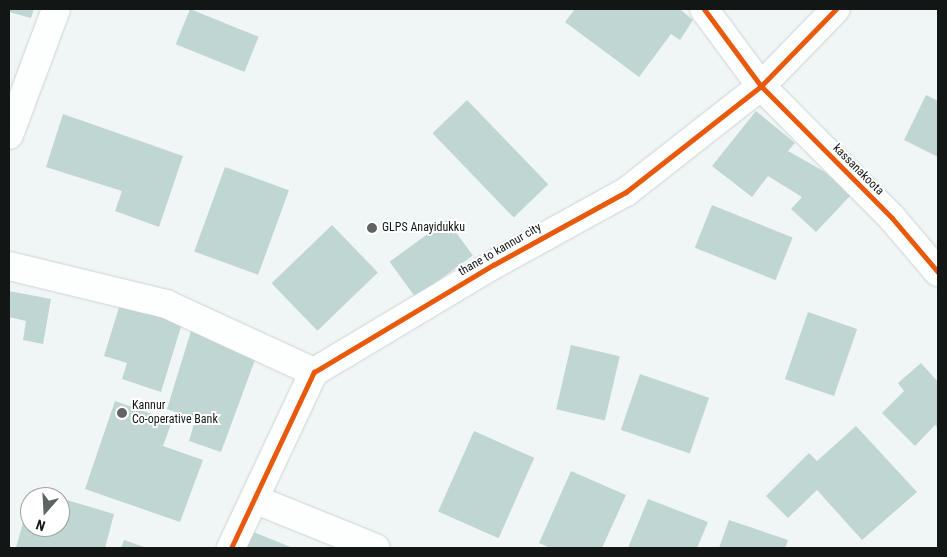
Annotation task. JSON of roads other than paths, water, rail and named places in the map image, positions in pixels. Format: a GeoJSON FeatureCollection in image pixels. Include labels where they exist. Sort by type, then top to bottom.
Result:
{"type":"FeatureCollection","features":[{"type":"Feature","properties":{"kind":"street"},"geometry":{"type":"LineString","coordinates":[[9,135],[56,9]]}},
{"type":"Feature","properties":{"kind":"street","name":"kassanakoota"},"geometry":{"type":"LineString","coordinates":[[704,9],[761,86],[892,218],[938,272]]}},
{"type":"Feature","properties":{"kind":"street","name":"thane to kannur city"},"geometry":{"type":"LineString","coordinates":[[314,372],[492,265],[626,192],[761,86],[836,9]]}},
{"type":"Feature","properties":{"kind":"street"},"geometry":{"type":"LineString","coordinates":[[9,266],[166,304],[314,372],[231,548]]}},
{"type":"Feature","properties":{"kind":"street"},"geometry":{"type":"LineString","coordinates":[[254,499],[375,548]]}},
{"type":"Feature","properties":{"kind":"place","name":"GLPS Anayidukku"},"geometry":{"type":"Point","coordinates":[372,228]}},
{"type":"Feature","properties":{"kind":"place","name":"Kannur Co-operative Bank"},"geometry":{"type":"Point","coordinates":[122,413]}}]}
